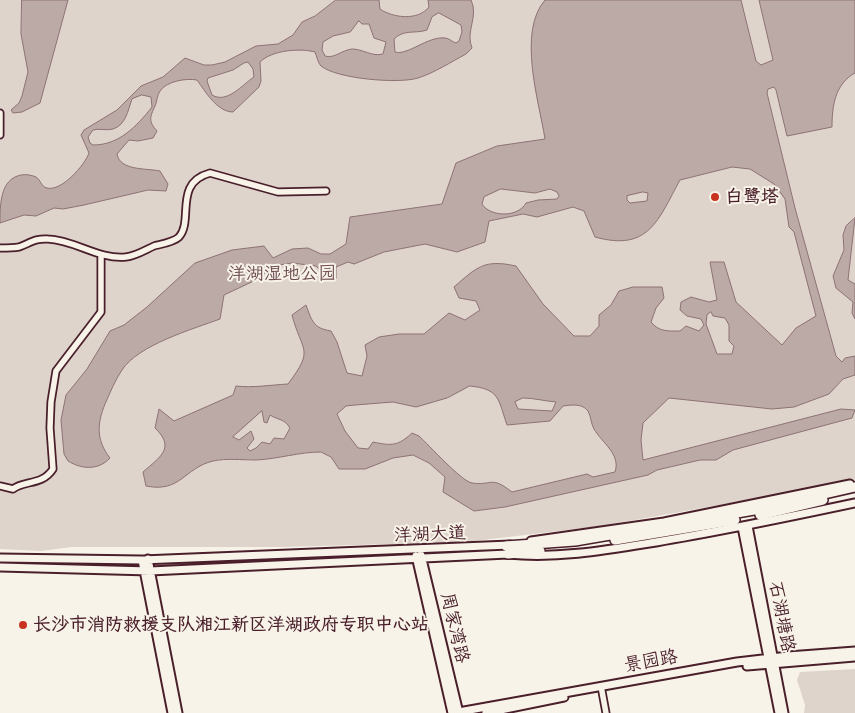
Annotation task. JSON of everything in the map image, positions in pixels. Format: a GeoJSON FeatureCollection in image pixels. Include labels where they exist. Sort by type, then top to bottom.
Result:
{"type":"FeatureCollection","features":[{"type":"Feature","properties":{"kind":"highway"},"geometry":{"type":"LineString","coordinates":[[576,544],[754,510],[855,487]]}},
{"type":"Feature","properties":{"kind":"highway"},"geometry":{"type":"LineString","coordinates":[[507,550],[576,544],[679,531],[855,493]]}},
{"type":"Feature","properties":{"kind":"main road","name":"洋湖大道"},"geometry":{"type":"LineString","coordinates":[[0,567],[43,566],[147,571],[507,550],[550,537],[664,522],[855,483]]}},
{"type":"Feature","properties":{"kind":"main road","name":"洋湖大道"},"geometry":{"type":"LineString","coordinates":[[507,550],[539,557],[583,553],[745,527],[855,502]]}},
{"type":"Feature","properties":{"kind":"main road","name":"石湖塘路"},"geometry":{"type":"LineString","coordinates":[[745,527],[771,660],[779,713]]}},
{"type":"Feature","properties":{"kind":"main road","name":"洋湖大道"},"geometry":{"type":"LineString","coordinates":[[0,558],[145,560],[418,554]]}},
{"type":"Feature","properties":{"kind":"main road","name":"周家湾路"},"geometry":{"type":"LineString","coordinates":[[418,554],[456,713]]}},
{"type":"Feature","properties":{"kind":"main road"},"geometry":{"type":"LineString","coordinates":[[145,560],[172,713]]}},
{"type":"Feature","properties":{"kind":"main road"},"geometry":{"type":"LineString","coordinates":[[147,571],[178,713]]}},
{"type":"Feature","properties":{"kind":"main road","name":"景园路"},"geometry":{"type":"LineString","coordinates":[[456,713],[771,660],[855,651]]}},
{"type":"Feature","properties":{"kind":"main road","name":"景园路"},"geometry":{"type":"LineString","coordinates":[[771,660],[855,657]]}},
{"type":"Feature","properties":{"kind":"main road","name":"石湖塘路"},"geometry":{"type":"LineString","coordinates":[[771,660],[784,713]]}},
{"type":"Feature","properties":{"kind":"main road","name":"景园路"},"geometry":{"type":"LineString","coordinates":[[486,713],[599,688]]}},
{"type":"Feature","properties":{"kind":"street"},"geometry":{"type":"LineString","coordinates":[[0,113],[0,135]]}},
{"type":"Feature","properties":{"kind":"street"},"geometry":{"type":"LineString","coordinates":[[0,248],[20,246],[38,238],[51,239],[91,249],[102,255],[127,257],[178,238],[182,230],[184,206],[189,190],[195,179],[210,172],[278,192],[326,191]]}},
{"type":"Feature","properties":{"kind":"street"},"geometry":{"type":"LineString","coordinates":[[0,486],[12,489],[16,486],[32,484],[50,474],[53,469],[50,428],[51,402],[56,371],[101,312],[102,255]]}},
{"type":"Feature","properties":{"kind":"street"},"geometry":{"type":"LineString","coordinates":[[599,688],[604,713]]}},
{"type":"Feature","properties":{"kind":"green space","name":"洋湖湿地公园"},"geometry":{"type":"Polygon","coordinates":[[[0,0],[855,0],[855,481],[601,526],[466,542],[282,547],[72,547],[41,551],[0,549],[0,0]]]}},
{"type":"Feature","properties":{"kind":"green space"},"geometry":{"type":"Polygon","coordinates":[[[855,669],[855,713],[804,713],[805,705],[797,680],[800,672],[855,669]]]}},
{"type":"Feature","properties":{"kind":"shaded area"},"geometry":{"type":"Polygon","coordinates":[[[22,0],[68,0],[40,103],[22,112],[13,113],[11,110],[19,103],[28,72],[21,34],[22,0]]]}},
{"type":"Feature","properties":{"kind":"shaded area"},"geometry":{"type":"Polygon","coordinates":[[[336,0],[379,0],[380,9],[405,17],[424,11],[429,7],[428,0],[471,0],[474,12],[470,36],[472,48],[466,54],[442,67],[409,80],[368,79],[340,74],[321,66],[315,52],[302,50],[286,51],[272,55],[260,62],[261,81],[259,87],[233,112],[222,109],[217,105],[197,80],[188,79],[172,83],[163,88],[158,94],[151,116],[151,122],[157,131],[153,138],[138,141],[129,140],[117,154],[119,159],[128,166],[160,171],[168,184],[166,191],[148,190],[84,205],[63,209],[54,208],[36,216],[24,215],[0,223],[0,208],[5,187],[14,177],[31,175],[36,177],[47,188],[59,186],[65,182],[83,164],[89,153],[81,135],[84,130],[117,110],[141,86],[163,77],[185,58],[204,65],[212,65],[225,62],[256,46],[278,44],[293,35],[302,22],[315,16],[336,0]],[[439,13],[432,17],[427,30],[402,34],[394,39],[395,52],[405,51],[438,38],[446,38],[456,43],[459,41],[462,32],[461,25],[439,13]],[[359,21],[350,32],[333,36],[323,42],[322,50],[325,56],[332,56],[352,49],[379,55],[383,54],[386,42],[374,38],[369,24],[362,24],[359,21]],[[248,62],[233,70],[208,78],[207,81],[212,95],[223,97],[229,95],[254,77],[253,69],[248,62]],[[142,95],[132,99],[124,121],[111,130],[93,130],[88,137],[90,143],[93,145],[111,142],[126,134],[152,107],[151,97],[142,95]]]}},
{"type":"Feature","properties":{"kind":"shaded area"},"geometry":{"type":"Polygon","coordinates":[[[545,0],[741,0],[756,61],[761,65],[773,60],[759,0],[855,0],[855,73],[843,83],[836,96],[832,127],[787,136],[776,90],[774,87],[768,89],[767,93],[795,208],[836,356],[842,362],[845,358],[855,356],[855,375],[843,379],[829,394],[794,407],[772,409],[669,398],[643,423],[641,440],[643,460],[841,409],[855,410],[852,418],[733,450],[716,460],[700,460],[657,470],[648,475],[505,507],[474,511],[443,492],[445,477],[429,463],[413,455],[393,458],[365,469],[339,469],[331,457],[321,452],[256,460],[218,460],[203,464],[182,479],[167,486],[146,486],[143,472],[160,457],[165,447],[161,435],[155,428],[159,409],[174,421],[233,395],[236,386],[255,387],[288,384],[304,356],[304,350],[292,315],[306,305],[314,323],[320,328],[331,331],[337,342],[347,373],[362,376],[367,356],[365,345],[379,337],[399,334],[424,334],[449,313],[465,320],[480,310],[476,301],[459,298],[454,287],[469,274],[488,264],[516,266],[543,304],[574,336],[590,336],[599,326],[599,315],[611,305],[619,291],[633,287],[662,287],[664,298],[656,308],[651,322],[657,328],[680,331],[686,326],[699,331],[704,325],[701,319],[687,316],[680,310],[681,302],[691,297],[709,302],[717,300],[710,262],[724,262],[736,302],[782,345],[796,328],[816,316],[794,232],[789,227],[785,199],[774,184],[750,169],[732,167],[680,180],[658,220],[640,236],[628,240],[595,237],[584,211],[573,207],[537,217],[523,214],[489,221],[485,242],[457,252],[425,244],[384,252],[354,264],[348,262],[336,267],[336,279],[328,277],[316,266],[292,263],[273,266],[258,279],[224,295],[220,319],[167,339],[140,353],[130,361],[115,382],[100,418],[100,438],[110,458],[95,467],[78,466],[68,461],[64,454],[61,420],[66,395],[87,369],[110,331],[124,325],[147,307],[195,263],[232,250],[264,246],[273,258],[292,249],[308,248],[321,254],[330,254],[346,244],[350,217],[442,204],[456,163],[497,146],[545,139],[532,67],[532,30],[537,14],[545,0]],[[501,189],[484,197],[482,204],[491,211],[504,214],[517,211],[526,203],[557,199],[559,196],[557,192],[550,189],[535,193],[501,189]],[[643,192],[627,196],[627,200],[630,203],[647,201],[648,193],[643,192]],[[711,312],[707,315],[706,324],[717,354],[732,354],[734,346],[729,341],[729,325],[725,318],[713,316],[711,312]],[[470,386],[447,398],[416,407],[393,402],[355,405],[346,406],[337,414],[345,431],[358,448],[368,449],[373,442],[385,444],[399,443],[412,433],[419,436],[453,470],[467,481],[479,484],[495,482],[512,492],[587,474],[593,477],[615,472],[616,466],[613,454],[594,429],[586,408],[580,406],[563,406],[550,421],[507,425],[499,402],[493,393],[480,387],[470,386]],[[523,398],[515,402],[518,409],[552,411],[556,402],[523,398]],[[262,411],[233,437],[239,440],[251,431],[254,439],[247,448],[250,451],[262,442],[270,444],[274,438],[284,439],[290,428],[284,421],[270,415],[267,423],[264,422],[262,411]]]}},
{"type":"Feature","properties":{"kind":"shaded area"},"geometry":{"type":"Polygon","coordinates":[[[855,218],[848,280],[855,284],[855,319],[852,313],[853,302],[836,288],[833,276],[844,250],[843,235],[846,226],[855,218]]]}},
{"type":"Feature","properties":{"kind":"place","name":"白鹭塔"},"geometry":{"type":"Point","coordinates":[715,197]}},
{"type":"Feature","properties":{"kind":"place","name":"长沙市消防救援支队湘江新区洋湖政府专职中心站"},"geometry":{"type":"Point","coordinates":[23,625]}}]}
